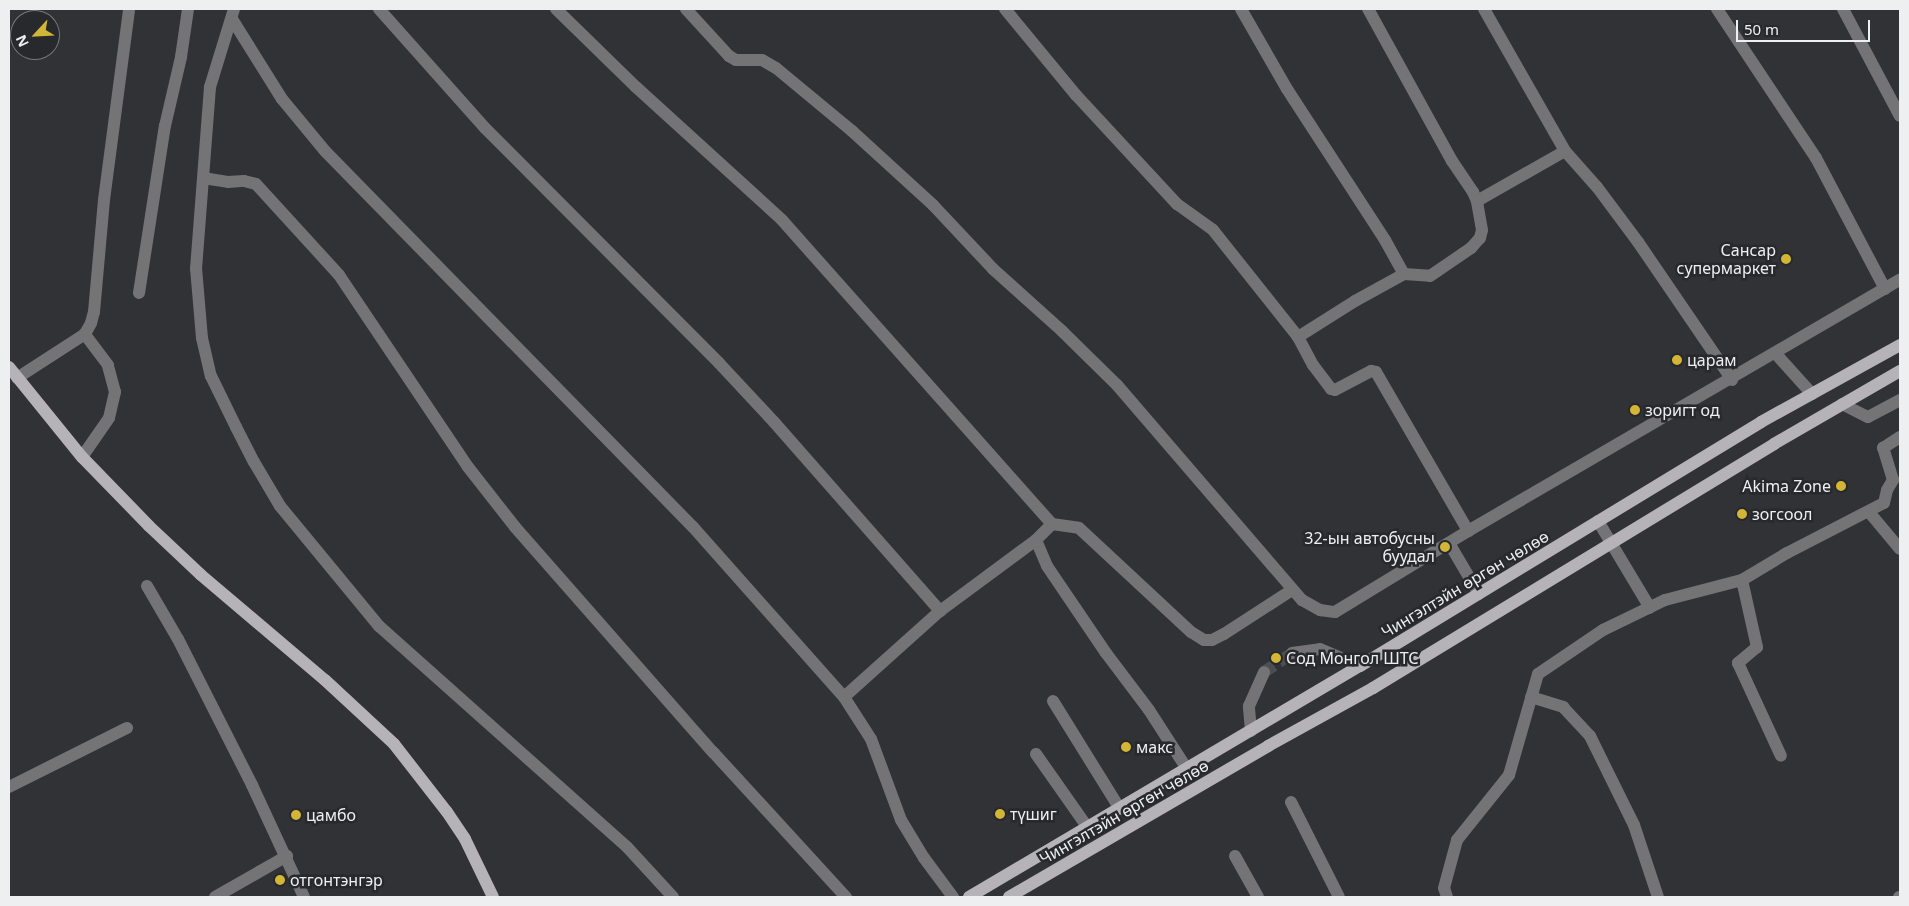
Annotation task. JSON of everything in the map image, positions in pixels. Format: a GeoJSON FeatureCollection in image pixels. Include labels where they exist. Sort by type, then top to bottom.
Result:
{"type":"FeatureCollection","features":[{"type":"Feature","properties":{"kind":"main road","name":"Чингэлтэйн өргөн чөлөө"},"geometry":{"type":"LineString","coordinates":[[969,897],[1360,666],[1761,422],[1900,345]]}},
{"type":"Feature","properties":{"kind":"main road"},"geometry":{"type":"LineString","coordinates":[[9,367],[82,457],[149,526],[201,575],[324,680],[394,744],[447,812],[465,839],[493,897]]}},
{"type":"Feature","properties":{"kind":"main road","name":"Чингэлтэйн өргөн чөлөө"},"geometry":{"type":"LineString","coordinates":[[1010,897],[1268,746],[1373,688],[1842,404],[1900,371]]}},
{"type":"Feature","properties":{"kind":"street"},"geometry":{"type":"LineString","coordinates":[[17,378],[85,334],[94,312],[104,200],[129,9]]}},
{"type":"Feature","properties":{"kind":"street"},"geometry":{"type":"LineString","coordinates":[[138,293],[165,126],[181,56],[188,9]]}},
{"type":"Feature","properties":{"kind":"street"},"geometry":{"type":"LineString","coordinates":[[379,9],[485,128],[720,363],[940,612]]}},
{"type":"Feature","properties":{"kind":"street"},"geometry":{"type":"LineString","coordinates":[[556,9],[636,86],[782,220],[1052,524],[1079,528],[1192,632],[1204,640],[1212,640],[1224,634],[1292,590]]}},
{"type":"Feature","properties":{"kind":"street"},"geometry":{"type":"LineString","coordinates":[[686,9],[729,56],[736,60],[762,60],[776,68],[852,131],[933,205],[993,269],[1062,331],[1117,385],[1292,590],[1302,600],[1320,610],[1335,612],[1564,474],[1732,380],[1900,280]]}},
{"type":"Feature","properties":{"kind":"street"},"geometry":{"type":"LineString","coordinates":[[1005,9],[1076,95],[1157,182],[1178,204],[1213,230],[1298,337],[1313,365],[1332,389],[1335,390],[1371,371],[1376,372],[1468,531]]}},
{"type":"Feature","properties":{"kind":"street"},"geometry":{"type":"LineString","coordinates":[[1241,9],[1287,88],[1386,240],[1404,274]]}},
{"type":"Feature","properties":{"kind":"street"},"geometry":{"type":"LineString","coordinates":[[1298,337],[1355,301],[1404,274],[1430,276],[1471,248],[1480,238],[1482,230],[1477,201],[1452,161],[1368,9]]}},
{"type":"Feature","properties":{"kind":"street"},"geometry":{"type":"LineString","coordinates":[[1484,9],[1565,151],[1597,187],[1638,242],[1732,380]]}},
{"type":"Feature","properties":{"kind":"street"},"geometry":{"type":"LineString","coordinates":[[1717,9],[1816,158],[1885,289]]}},
{"type":"Feature","properties":{"kind":"street"},"geometry":{"type":"LineString","coordinates":[[1843,9],[1900,116]]}},
{"type":"Feature","properties":{"kind":"street"},"geometry":{"type":"LineString","coordinates":[[233,14],[210,86],[196,268],[202,338],[211,376],[254,462],[280,506],[379,626],[627,846],[673,897]]}},
{"type":"Feature","properties":{"kind":"street"},"geometry":{"type":"LineString","coordinates":[[233,14],[282,99],[325,151],[693,526],[844,697],[871,739],[901,820],[924,858],[953,897]]}},
{"type":"Feature","properties":{"kind":"street"},"geometry":{"type":"LineString","coordinates":[[1477,201],[1565,151]]}},
{"type":"Feature","properties":{"kind":"street"},"geometry":{"type":"LineString","coordinates":[[203,178],[228,182],[244,181],[256,184],[320,253],[339,275],[367,314],[468,467],[515,527],[713,752],[846,897]]}},
{"type":"Feature","properties":{"kind":"street"},"geometry":{"type":"LineString","coordinates":[[82,457],[109,418],[114,392],[108,365],[85,334]]}},
{"type":"Feature","properties":{"kind":"street"},"geometry":{"type":"LineString","coordinates":[[1776,354],[1812,394]]}},
{"type":"Feature","properties":{"kind":"street"},"geometry":{"type":"LineString","coordinates":[[1842,404],[1868,417],[1900,400]]}},
{"type":"Feature","properties":{"kind":"street"},"geometry":{"type":"LineString","coordinates":[[1447,897],[1444,888],[1457,840],[1509,775],[1538,674],[1602,630],[1665,600],[1742,580],[1787,553],[1884,503],[1887,490],[1894,480],[1883,448],[1900,437]]}},
{"type":"Feature","properties":{"kind":"street"},"geometry":{"type":"LineString","coordinates":[[1869,512],[1900,549]]}},
{"type":"Feature","properties":{"kind":"street"},"geometry":{"type":"LineString","coordinates":[[1598,521],[1650,608]]}},
{"type":"Feature","properties":{"kind":"street"},"geometry":{"type":"LineString","coordinates":[[844,697],[940,612],[1036,540],[1052,524]]}},
{"type":"Feature","properties":{"kind":"street"},"geometry":{"type":"LineString","coordinates":[[1036,540],[1058,583],[1149,710],[1187,769]]}},
{"type":"Feature","properties":{"kind":"street"},"geometry":{"type":"LineString","coordinates":[[1449,543],[1479,594]]}},
{"type":"Feature","properties":{"kind":"street"},"geometry":{"type":"LineString","coordinates":[[1742,580],[1757,646],[1738,663],[1781,756]]}},
{"type":"Feature","properties":{"kind":"street"},"geometry":{"type":"LineString","coordinates":[[147,586],[182,647],[287,856],[304,897]]}},
{"type":"Feature","properties":{"kind":"street"},"geometry":{"type":"LineString","coordinates":[[1292,653],[1320,649],[1360,666]]}},
{"type":"Feature","properties":{"kind":"street"},"geometry":{"type":"LineString","coordinates":[[1251,731],[1249,706],[1264,672]]}},
{"type":"Feature","properties":{"kind":"street"},"geometry":{"type":"LineString","coordinates":[[1531,698],[1563,707],[1590,736],[1634,825],[1658,897]]}},
{"type":"Feature","properties":{"kind":"street"},"geometry":{"type":"LineString","coordinates":[[1053,701],[1120,809]]}},
{"type":"Feature","properties":{"kind":"street"},"geometry":{"type":"LineString","coordinates":[[9,787],[127,728]]}},
{"type":"Feature","properties":{"kind":"street"},"geometry":{"type":"LineString","coordinates":[[1036,754],[1088,828]]}},
{"type":"Feature","properties":{"kind":"street"},"geometry":{"type":"LineString","coordinates":[[1291,802],[1339,897]]}},
{"type":"Feature","properties":{"kind":"street"},"geometry":{"type":"LineString","coordinates":[[215,897],[287,856]]}},
{"type":"Feature","properties":{"kind":"street"},"geometry":{"type":"LineString","coordinates":[[1235,856],[1258,897]]}},
{"type":"Feature","properties":{"kind":"tunnel"},"geometry":{"type":"LineString","coordinates":[[1264,672],[1292,653]]}},
{"type":"Feature","properties":{"kind":"place","name":"Сансар супермаркет"},"geometry":{"type":"Point","coordinates":[1786,259]}},
{"type":"Feature","properties":{"kind":"place","name":"царам"},"geometry":{"type":"Point","coordinates":[1677,360]}},
{"type":"Feature","properties":{"kind":"place","name":"зоригт од"},"geometry":{"type":"Point","coordinates":[1635,410]}},
{"type":"Feature","properties":{"kind":"place","name":"Akima Zone"},"geometry":{"type":"Point","coordinates":[1841,486]}},
{"type":"Feature","properties":{"kind":"place","name":"зогсоол"},"geometry":{"type":"Point","coordinates":[1742,514]}},
{"type":"Feature","properties":{"kind":"place","name":"32-ын автобусны буудал"},"geometry":{"type":"Point","coordinates":[1445,547]}},
{"type":"Feature","properties":{"kind":"place","name":"Сод Монгол ШТС"},"geometry":{"type":"Point","coordinates":[1276,658]}},
{"type":"Feature","properties":{"kind":"place","name":"макс"},"geometry":{"type":"Point","coordinates":[1126,747]}},
{"type":"Feature","properties":{"kind":"place","name":"түшиг"},"geometry":{"type":"Point","coordinates":[1000,814]}},
{"type":"Feature","properties":{"kind":"place","name":"цамбо"},"geometry":{"type":"Point","coordinates":[296,815]}},
{"type":"Feature","properties":{"kind":"place","name":"отгонтэнгэр"},"geometry":{"type":"Point","coordinates":[280,880]}}]}
